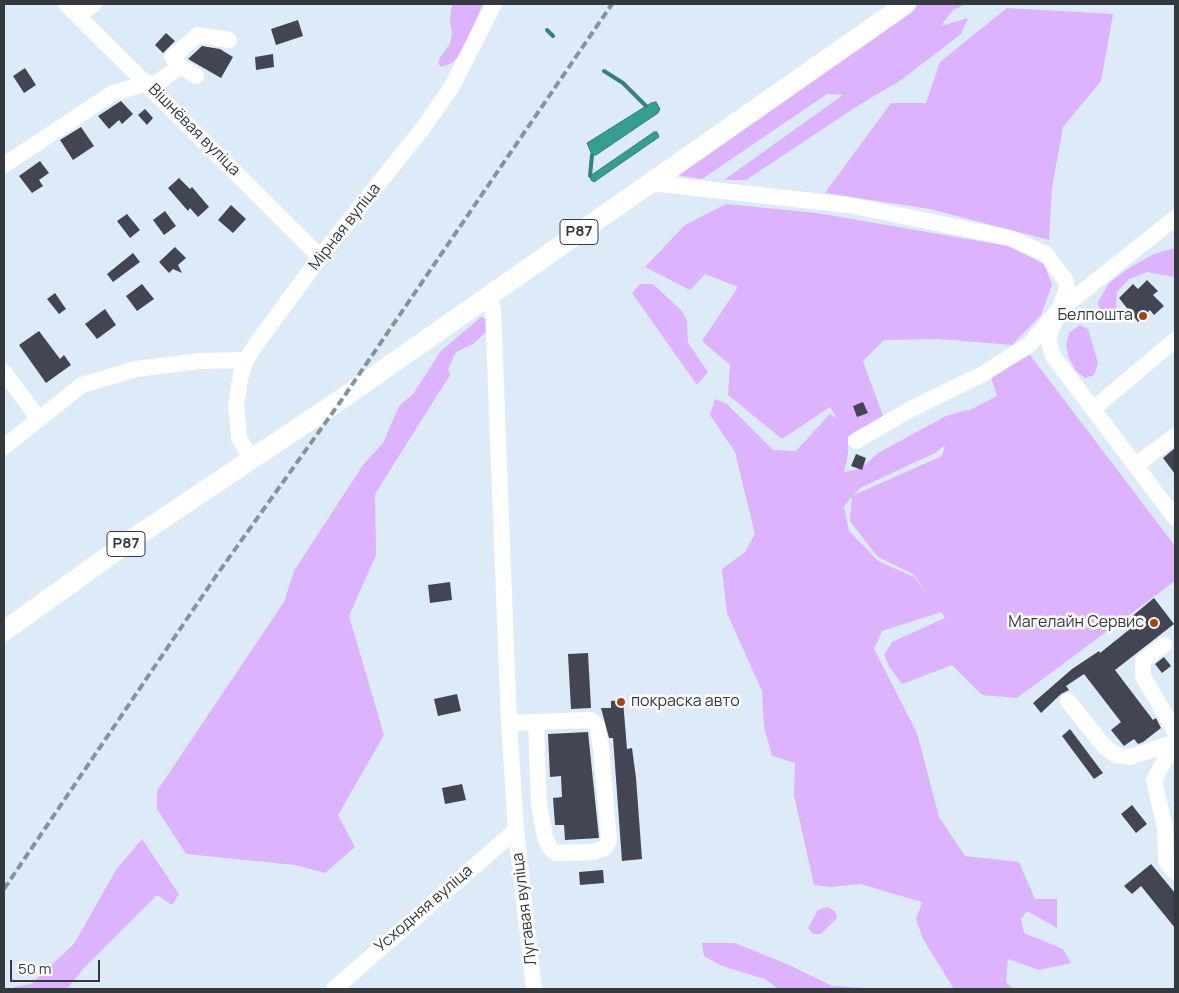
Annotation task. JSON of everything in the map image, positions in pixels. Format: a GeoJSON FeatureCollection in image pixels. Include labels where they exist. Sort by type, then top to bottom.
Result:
{"type":"FeatureCollection","features":[{"type":"Feature","properties":{"kind":"main road","name":"Р87"},"geometry":{"type":"LineString","coordinates":[[4,631],[134,538],[343,398],[906,4]]}},
{"type":"Feature","properties":{"kind":"street"},"geometry":{"type":"LineString","coordinates":[[72,9],[94,4]]}},
{"type":"Feature","properties":{"kind":"street","name":"Мірная вуліца"},"geometry":{"type":"LineString","coordinates":[[251,459],[239,438],[236,405],[241,374],[246,360],[320,258],[423,128],[451,88],[494,4]]}},
{"type":"Feature","properties":{"kind":"street","name":"Вішнёвая вуліца"},"geometry":{"type":"LineString","coordinates":[[72,9],[150,85],[320,258]]}},
{"type":"Feature","properties":{"kind":"street"},"geometry":{"type":"LineString","coordinates":[[196,76],[180,66],[172,57],[198,35],[229,40]]}},
{"type":"Feature","properties":{"kind":"street"},"geometry":{"type":"LineString","coordinates":[[4,165],[113,92],[150,85],[180,66]]}},
{"type":"Feature","properties":{"kind":"street"},"geometry":{"type":"LineString","coordinates":[[650,183],[849,205],[1010,238],[1046,254],[1066,281],[1065,297],[1057,312],[1048,338],[1053,356],[1175,518]]}},
{"type":"Feature","properties":{"kind":"street"},"geometry":{"type":"LineString","coordinates":[[856,442],[911,409],[983,374],[1030,344],[1057,312],[1175,218]]}},
{"type":"Feature","properties":{"kind":"street"},"geometry":{"type":"LineString","coordinates":[[1066,281],[1091,286]]}},
{"type":"Feature","properties":{"kind":"street","name":"Лугавая вуліца"},"geometry":{"type":"LineString","coordinates":[[488,295],[493,309],[509,723],[516,830],[534,989]]}},
{"type":"Feature","properties":{"kind":"street"},"geometry":{"type":"LineString","coordinates":[[1093,409],[1175,340]]}},
{"type":"Feature","properties":{"kind":"street"},"geometry":{"type":"LineString","coordinates":[[4,447],[82,385],[136,370],[200,361],[246,360]]}},
{"type":"Feature","properties":{"kind":"street"},"geometry":{"type":"LineString","coordinates":[[4,372],[39,419]]}},
{"type":"Feature","properties":{"kind":"street"},"geometry":{"type":"LineString","coordinates":[[1136,465],[1174,439]]}},
{"type":"Feature","properties":{"kind":"street"},"geometry":{"type":"LineString","coordinates":[[1164,645],[1143,660],[1143,676],[1174,739]]}},
{"type":"Feature","properties":{"kind":"street"},"geometry":{"type":"LineString","coordinates":[[1068,701],[1104,746],[1116,756],[1130,757],[1174,739]]}},
{"type":"Feature","properties":{"kind":"street"},"geometry":{"type":"LineString","coordinates":[[509,723],[591,720],[597,726],[601,747],[609,840],[605,848],[593,852],[556,853],[550,848],[545,837],[539,805],[536,723]]}},
{"type":"Feature","properties":{"kind":"street"},"geometry":{"type":"LineString","coordinates":[[1174,739],[1154,780],[1165,828],[1166,861],[1175,872]]}},
{"type":"Feature","properties":{"kind":"street","name":"Усходняя вуліца"},"geometry":{"type":"LineString","coordinates":[[334,989],[516,830]]}},
{"type":"Feature","properties":{"kind":"shaded area"},"geometry":{"type":"Polygon","coordinates":[[[452,4],[483,4],[461,53],[452,63],[441,67],[438,63],[439,59],[450,44],[452,33],[450,20],[452,4]]]}},
{"type":"Feature","properties":{"kind":"shaded area"},"geometry":{"type":"Polygon","coordinates":[[[919,4],[966,4],[953,10],[941,26],[968,18],[961,34],[901,80],[859,105],[746,180],[724,180],[843,95],[827,94],[702,179],[670,174],[769,104],[919,4]]]}},
{"type":"Feature","properties":{"kind":"shaded area"},"geometry":{"type":"Polygon","coordinates":[[[1007,8],[1113,14],[1101,81],[1063,127],[1052,188],[1049,240],[930,209],[825,193],[891,103],[926,103],[940,62],[1007,8]]]}},
{"type":"Feature","properties":{"kind":"shaded area"},"geometry":{"type":"Polygon","coordinates":[[[656,102],[660,109],[658,113],[596,155],[592,155],[587,143],[651,103],[656,102]]]}},
{"type":"Feature","properties":{"kind":"shaded area"},"geometry":{"type":"Polygon","coordinates":[[[654,132],[657,132],[659,137],[594,182],[591,180],[590,176],[654,132]]]}},
{"type":"Feature","properties":{"kind":"shaded area"},"geometry":{"type":"Polygon","coordinates":[[[726,204],[817,213],[1008,246],[1044,264],[1052,285],[1041,315],[1012,345],[940,339],[884,340],[863,361],[883,416],[848,436],[848,454],[844,472],[860,469],[878,453],[946,416],[968,411],[997,396],[991,377],[1030,355],[1175,546],[1175,581],[1017,698],[982,695],[952,665],[902,684],[890,668],[884,655],[892,642],[945,618],[941,612],[882,631],[874,649],[917,733],[939,817],[965,856],[1019,862],[1035,899],[1057,899],[1057,928],[1027,911],[1021,919],[1024,933],[1063,949],[1071,963],[1039,970],[1008,959],[1006,982],[1013,989],[954,989],[923,939],[916,919],[922,902],[860,884],[830,887],[814,885],[794,795],[795,763],[772,756],[764,727],[762,691],[727,613],[722,569],[745,552],[755,534],[735,452],[710,415],[715,399],[727,404],[773,450],[796,451],[830,414],[837,418],[830,407],[782,439],[728,395],[730,365],[702,341],[738,287],[705,274],[690,290],[645,267],[685,225],[726,204]],[[945,445],[935,453],[860,488],[854,495],[942,456],[945,445]],[[852,497],[844,506],[849,531],[878,561],[914,577],[929,596],[913,574],[878,557],[850,521],[852,497]]]}},
{"type":"Feature","properties":{"kind":"shaded area"},"geometry":{"type":"Polygon","coordinates":[[[1175,248],[1175,277],[1147,272],[1129,279],[1117,292],[1116,308],[1110,318],[1101,316],[1098,302],[1109,283],[1129,268],[1154,254],[1175,248]]]}},
{"type":"Feature","properties":{"kind":"shaded area"},"geometry":{"type":"Polygon","coordinates":[[[640,284],[653,284],[682,311],[687,321],[688,343],[708,372],[697,385],[632,293],[640,284]]]}},
{"type":"Feature","properties":{"kind":"shaded area"},"geometry":{"type":"Polygon","coordinates":[[[481,317],[488,320],[488,330],[473,344],[456,352],[448,369],[450,375],[375,494],[376,555],[349,616],[384,735],[338,815],[355,847],[325,873],[295,865],[186,854],[157,809],[157,791],[284,602],[294,571],[363,465],[383,443],[399,406],[413,394],[441,351],[481,317]]]}},
{"type":"Feature","properties":{"kind":"shaded area"},"geometry":{"type":"Polygon","coordinates":[[[1080,325],[1088,329],[1098,363],[1094,375],[1085,378],[1076,371],[1069,358],[1066,345],[1069,333],[1080,325]]]}},
{"type":"Feature","properties":{"kind":"shaded area"},"geometry":{"type":"Polygon","coordinates":[[[142,839],[179,894],[172,905],[157,895],[83,969],[67,989],[12,989],[31,984],[74,944],[116,870],[142,839]]]}},
{"type":"Feature","properties":{"kind":"shaded area"},"geometry":{"type":"Polygon","coordinates":[[[827,907],[835,911],[837,918],[821,934],[813,934],[808,928],[818,910],[827,907]]]}},
{"type":"Feature","properties":{"kind":"shaded area"},"geometry":{"type":"Polygon","coordinates":[[[702,943],[735,943],[789,965],[832,986],[885,989],[778,989],[765,979],[722,966],[704,956],[702,943]]]}},
{"type":"Feature","properties":{"kind":"building"},"geometry":{"type":"Polygon","coordinates":[[[298,20],[303,36],[276,45],[271,29],[298,20]]]}},
{"type":"Feature","properties":{"kind":"building"},"geometry":{"type":"Polygon","coordinates":[[[166,33],[175,41],[163,53],[155,45],[166,33]]]}},
{"type":"Feature","properties":{"kind":"building"},"geometry":{"type":"Polygon","coordinates":[[[202,46],[220,49],[233,57],[221,78],[188,59],[202,46]]]}},
{"type":"Feature","properties":{"kind":"building"},"geometry":{"type":"Polygon","coordinates":[[[273,54],[274,67],[256,70],[255,57],[273,54]]]}},
{"type":"Feature","properties":{"kind":"building"},"geometry":{"type":"Polygon","coordinates":[[[25,68],[36,85],[24,93],[13,76],[25,68]]]}},
{"type":"Feature","properties":{"kind":"building"},"geometry":{"type":"Polygon","coordinates":[[[121,101],[133,114],[122,124],[119,120],[109,129],[98,116],[121,101]]]}},
{"type":"Feature","properties":{"kind":"building"},"geometry":{"type":"Polygon","coordinates":[[[145,109],[153,118],[147,125],[138,115],[145,109]]]}},
{"type":"Feature","properties":{"kind":"building"},"geometry":{"type":"Polygon","coordinates":[[[81,127],[94,146],[73,160],[60,140],[81,127]]]}},
{"type":"Feature","properties":{"kind":"building"},"geometry":{"type":"Polygon","coordinates":[[[40,161],[49,173],[39,180],[43,186],[32,193],[19,176],[40,161]]]}},
{"type":"Feature","properties":{"kind":"building"},"geometry":{"type":"Polygon","coordinates":[[[179,178],[190,189],[192,187],[209,207],[198,217],[190,208],[188,211],[168,188],[179,178]]]}},
{"type":"Feature","properties":{"kind":"building"},"geometry":{"type":"Polygon","coordinates":[[[231,205],[246,219],[233,233],[218,220],[231,205]]]}},
{"type":"Feature","properties":{"kind":"building"},"geometry":{"type":"Polygon","coordinates":[[[165,211],[176,226],[164,235],[153,220],[165,211]]]}},
{"type":"Feature","properties":{"kind":"building"},"geometry":{"type":"Polygon","coordinates":[[[127,214],[140,230],[130,238],[117,221],[127,214]]]}},
{"type":"Feature","properties":{"kind":"building"},"geometry":{"type":"Polygon","coordinates":[[[175,247],[186,258],[178,265],[182,273],[173,269],[169,273],[159,262],[175,247]]]}},
{"type":"Feature","properties":{"kind":"building"},"geometry":{"type":"Polygon","coordinates":[[[133,253],[140,262],[113,282],[107,274],[133,253]]]}},
{"type":"Feature","properties":{"kind":"building"},"geometry":{"type":"Polygon","coordinates":[[[1147,280],[1158,291],[1153,295],[1164,306],[1154,315],[1150,310],[1138,322],[1119,298],[1133,284],[1138,289],[1147,280]]]}},
{"type":"Feature","properties":{"kind":"building"},"geometry":{"type":"Polygon","coordinates":[[[142,284],[154,299],[137,311],[126,296],[142,284]]]}},
{"type":"Feature","properties":{"kind":"building"},"geometry":{"type":"Polygon","coordinates":[[[55,293],[66,309],[59,314],[47,299],[55,293]]]}},
{"type":"Feature","properties":{"kind":"building"},"geometry":{"type":"Polygon","coordinates":[[[105,309],[116,325],[97,339],[85,324],[105,309]]]}},
{"type":"Feature","properties":{"kind":"building"},"geometry":{"type":"Polygon","coordinates":[[[39,331],[60,359],[64,355],[71,365],[46,383],[19,345],[39,331]]]}},
{"type":"Feature","properties":{"kind":"building"},"geometry":{"type":"Polygon","coordinates":[[[863,402],[868,413],[857,417],[853,406],[863,402]]]}},
{"type":"Feature","properties":{"kind":"building"},"geometry":{"type":"Polygon","coordinates":[[[1175,448],[1175,474],[1163,458],[1175,448]]]}},
{"type":"Feature","properties":{"kind":"building"},"geometry":{"type":"Polygon","coordinates":[[[856,454],[866,458],[862,470],[851,466],[856,454]]]}},
{"type":"Feature","properties":{"kind":"building"},"geometry":{"type":"Polygon","coordinates":[[[450,582],[452,600],[430,603],[428,585],[450,582]]]}},
{"type":"Feature","properties":{"kind":"building"},"geometry":{"type":"Polygon","coordinates":[[[1154,598],[1174,624],[1115,670],[1153,720],[1156,718],[1161,728],[1143,742],[1138,744],[1134,739],[1124,746],[1111,730],[1121,722],[1084,674],[1066,686],[1069,690],[1061,694],[1041,713],[1033,703],[1072,669],[1099,651],[1100,653],[1135,625],[1130,618],[1154,598]]]}},
{"type":"Feature","properties":{"kind":"building"},"geometry":{"type":"Polygon","coordinates":[[[588,653],[591,708],[571,709],[568,654],[588,653]]]}},
{"type":"Feature","properties":{"kind":"building"},"geometry":{"type":"Polygon","coordinates":[[[1164,657],[1171,666],[1162,673],[1155,664],[1164,657]]]}},
{"type":"Feature","properties":{"kind":"building"},"geometry":{"type":"Polygon","coordinates":[[[457,694],[461,711],[438,716],[434,699],[457,694]]]}},
{"type":"Feature","properties":{"kind":"building"},"geometry":{"type":"Polygon","coordinates":[[[623,700],[627,749],[632,748],[636,778],[642,859],[622,861],[613,738],[609,738],[601,708],[611,708],[611,701],[623,700]]]}},
{"type":"Feature","properties":{"kind":"building"},"geometry":{"type":"Polygon","coordinates":[[[1070,729],[1103,773],[1094,779],[1062,736],[1070,729]]]}},
{"type":"Feature","properties":{"kind":"building"},"geometry":{"type":"Polygon","coordinates":[[[588,732],[599,838],[565,840],[564,825],[555,825],[553,798],[562,797],[561,776],[550,777],[548,734],[588,732]]]}},
{"type":"Feature","properties":{"kind":"building"},"geometry":{"type":"Polygon","coordinates":[[[462,784],[466,800],[445,804],[442,788],[462,784]]]}},
{"type":"Feature","properties":{"kind":"building"},"geometry":{"type":"Polygon","coordinates":[[[1132,805],[1147,824],[1136,833],[1121,814],[1132,805]]]}},
{"type":"Feature","properties":{"kind":"building"},"geometry":{"type":"Polygon","coordinates":[[[1151,864],[1175,893],[1175,928],[1141,886],[1132,894],[1124,886],[1151,864]]]}},
{"type":"Feature","properties":{"kind":"building"},"geometry":{"type":"Polygon","coordinates":[[[603,870],[604,883],[580,885],[579,872],[603,870]]]}},
{"type":"Feature","properties":{"kind":"waterway"},"geometry":{"type":"LineString","coordinates":[[547,30],[553,36]]}},
{"type":"Feature","properties":{"kind":"waterway"},"geometry":{"type":"LineString","coordinates":[[604,71],[623,83],[646,106]]}},
{"type":"Feature","properties":{"kind":"waterway"},"geometry":{"type":"LineString","coordinates":[[590,176],[592,155]]}},
{"type":"Feature","properties":{"kind":"railway"},"geometry":{"type":"LineString","coordinates":[[4,889],[216,576],[343,398],[612,4]]}},
{"type":"Feature","properties":{"kind":"place","name":"Белпошта"},"geometry":{"type":"Point","coordinates":[1143,316]}},
{"type":"Feature","properties":{"kind":"place","name":"Магелайн Сервис"},"geometry":{"type":"Point","coordinates":[1154,623]}},
{"type":"Feature","properties":{"kind":"place","name":"покраска авто"},"geometry":{"type":"Point","coordinates":[621,702]}}]}
